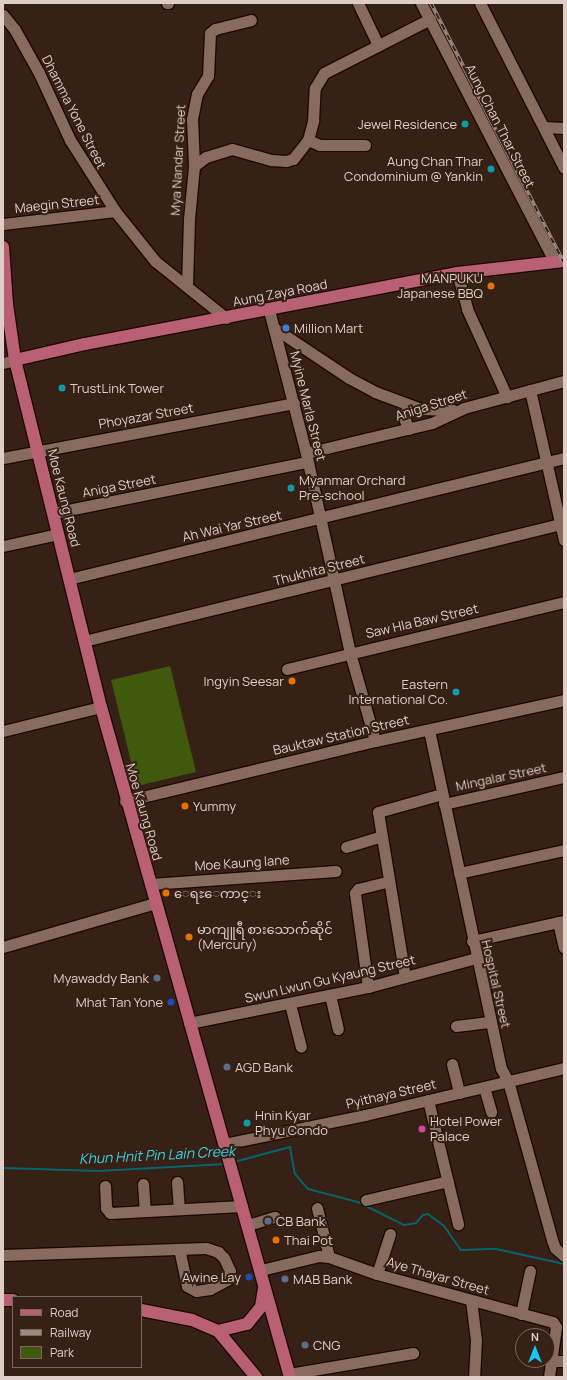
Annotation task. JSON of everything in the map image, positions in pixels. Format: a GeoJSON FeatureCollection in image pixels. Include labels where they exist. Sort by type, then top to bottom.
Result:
{"type":"FeatureCollection","features":[{"type":"Feature","properties":{"kind":"main road","name":"Moe Kaung Road"},"geometry":{"type":"LineString","coordinates":[[3,247],[7,304],[15,360],[84,641],[125,801],[233,1172],[290,1376]]}},
{"type":"Feature","properties":{"kind":"main road","name":"Aung Zaya Road"},"geometry":{"type":"LineString","coordinates":[[15,360],[85,344],[457,273],[559,261]]}},
{"type":"Feature","properties":{"kind":"main road"},"geometry":{"type":"LineString","coordinates":[[218,1332],[242,1327],[256,1315],[261,1307],[265,1284]]}},
{"type":"Feature","properties":{"kind":"main road"},"geometry":{"type":"LineString","coordinates":[[142,1310],[192,1320],[218,1332],[256,1377]]}},
{"type":"Feature","properties":{"kind":"street"},"geometry":{"type":"LineString","coordinates":[[358,3],[378,45]]}},
{"type":"Feature","properties":{"kind":"street","name":"Aung Chan Thar Street"},"geometry":{"type":"LineString","coordinates":[[421,3],[559,261]]}},
{"type":"Feature","properties":{"kind":"street"},"geometry":{"type":"LineString","coordinates":[[480,3],[564,168]]}},
{"type":"Feature","properties":{"kind":"street","name":"Dhamma Yone Street"},"geometry":{"type":"LineString","coordinates":[[3,15],[15,30],[39,73],[70,140],[115,211],[155,261],[226,318]]}},
{"type":"Feature","properties":{"kind":"street"},"geometry":{"type":"LineString","coordinates":[[194,166],[206,157],[232,149],[271,160],[286,161],[293,159],[308,140],[313,121],[315,88],[318,80],[324,73],[430,19]]}},
{"type":"Feature","properties":{"kind":"street","name":"Mya Nandar Street"},"geometry":{"type":"LineString","coordinates":[[187,286],[194,166],[192,119],[197,94],[207,80],[210,33],[215,29],[250,20]]}},
{"type":"Feature","properties":{"kind":"street"},"geometry":{"type":"LineString","coordinates":[[544,127],[564,128]]}},
{"type":"Feature","properties":{"kind":"street"},"geometry":{"type":"LineString","coordinates":[[308,140],[320,145],[365,145]]}},
{"type":"Feature","properties":{"kind":"street","name":"Maegin Street"},"geometry":{"type":"LineString","coordinates":[[3,224],[115,211]]}},
{"type":"Feature","properties":{"kind":"street"},"geometry":{"type":"LineString","coordinates":[[457,273],[467,309],[507,396]]}},
{"type":"Feature","properties":{"kind":"street","name":"Myine Marla Street"},"geometry":{"type":"LineString","coordinates":[[269,310],[294,403],[350,653],[375,741]]}},
{"type":"Feature","properties":{"kind":"street"},"geometry":{"type":"LineString","coordinates":[[274,328],[349,378],[408,405],[439,411],[464,408]]}},
{"type":"Feature","properties":{"kind":"street","name":"Aung Zaya Road"},"geometry":{"type":"LineString","coordinates":[[3,363],[15,360]]}},
{"type":"Feature","properties":{"kind":"street","name":"Aniga Street"},"geometry":{"type":"LineString","coordinates":[[53,513],[306,458],[432,423],[464,408],[564,381]]}},
{"type":"Feature","properties":{"kind":"street"},"geometry":{"type":"LineString","coordinates":[[530,390],[563,532]]}},
{"type":"Feature","properties":{"kind":"street","name":"Phoyazar Street"},"geometry":{"type":"LineString","coordinates":[[3,458],[294,403]]}},
{"type":"Feature","properties":{"kind":"street"},"geometry":{"type":"LineString","coordinates":[[408,405],[404,418],[409,429]]}},
{"type":"Feature","properties":{"kind":"street","name":"Ah Wai Yar Street"},"geometry":{"type":"LineString","coordinates":[[69,579],[320,520],[564,458]]}},
{"type":"Feature","properties":{"kind":"street","name":"Thukhita Street"},"geometry":{"type":"LineString","coordinates":[[84,641],[334,582],[563,532]]}},
{"type":"Feature","properties":{"kind":"street"},"geometry":{"type":"LineString","coordinates":[[3,546],[58,534]]}},
{"type":"Feature","properties":{"kind":"street","name":"Saw Hla Baw Street"},"geometry":{"type":"LineString","coordinates":[[287,669],[564,602]]}},
{"type":"Feature","properties":{"kind":"street","name":"Bauktaw Station Street"},"geometry":{"type":"LineString","coordinates":[[125,801],[375,741],[564,700]]}},
{"type":"Feature","properties":{"kind":"street"},"geometry":{"type":"LineString","coordinates":[[3,731],[101,707]]}},
{"type":"Feature","properties":{"kind":"street","name":"Hospital Street"},"geometry":{"type":"LineString","coordinates":[[429,730],[472,941],[501,1068],[508,1082],[552,1240],[555,1248],[564,1256]]}},
{"type":"Feature","properties":{"kind":"street","name":"Mingalar Street"},"geometry":{"type":"LineString","coordinates":[[405,977],[378,817],[382,810],[564,777]]}},
{"type":"Feature","properties":{"kind":"street"},"geometry":{"type":"LineString","coordinates":[[346,847],[381,836]]}},
{"type":"Feature","properties":{"kind":"street"},"geometry":{"type":"LineString","coordinates":[[459,873],[564,850]]}},
{"type":"Feature","properties":{"kind":"street","name":"Moe Kaung lane"},"geometry":{"type":"LineString","coordinates":[[150,884],[336,871]]}},
{"type":"Feature","properties":{"kind":"street"},"geometry":{"type":"LineString","coordinates":[[368,987],[355,893],[358,889],[389,881]]}},
{"type":"Feature","properties":{"kind":"street"},"geometry":{"type":"LineString","coordinates":[[3,947],[155,902]]}},
{"type":"Feature","properties":{"kind":"street"},"geometry":{"type":"LineString","coordinates":[[472,941],[561,922],[564,947]]}},
{"type":"Feature","properties":{"kind":"street","name":"Swun Lwun Gu Kyaung Street"},"geometry":{"type":"LineString","coordinates":[[189,1023],[290,1004],[368,987],[476,958]]}},
{"type":"Feature","properties":{"kind":"street"},"geometry":{"type":"LineString","coordinates":[[330,995],[338,1029]]}},
{"type":"Feature","properties":{"kind":"street"},"geometry":{"type":"LineString","coordinates":[[290,1004],[301,1047]]}},
{"type":"Feature","properties":{"kind":"street"},"geometry":{"type":"LineString","coordinates":[[456,1026],[491,1022]]}},
{"type":"Feature","properties":{"kind":"street"},"geometry":{"type":"LineString","coordinates":[[452,1064],[459,1093]]}},
{"type":"Feature","properties":{"kind":"street","name":"Pyithaya Street"},"geometry":{"type":"LineString","coordinates":[[226,1149],[564,1068]]}},
{"type":"Feature","properties":{"kind":"street"},"geometry":{"type":"LineString","coordinates":[[484,1087],[491,1112]]}},
{"type":"Feature","properties":{"kind":"street"},"geometry":{"type":"LineString","coordinates":[[428,1100],[458,1224]]}},
{"type":"Feature","properties":{"kind":"street"},"geometry":{"type":"LineString","coordinates":[[366,1200],[448,1181]]}},
{"type":"Feature","properties":{"kind":"street"},"geometry":{"type":"LineString","coordinates":[[177,1182],[179,1209]]}},
{"type":"Feature","properties":{"kind":"street"},"geometry":{"type":"LineString","coordinates":[[143,1184],[145,1210]]}},
{"type":"Feature","properties":{"kind":"street"},"geometry":{"type":"LineString","coordinates":[[105,1186],[106,1208],[110,1213],[242,1206]]}},
{"type":"Feature","properties":{"kind":"street"},"geometry":{"type":"LineString","coordinates":[[317,1208],[329,1257]]}},
{"type":"Feature","properties":{"kind":"street"},"geometry":{"type":"LineString","coordinates":[[248,1225],[275,1217]]}},
{"type":"Feature","properties":{"kind":"street"},"geometry":{"type":"LineString","coordinates":[[377,1274],[390,1234]]}},
{"type":"Feature","properties":{"kind":"street"},"geometry":{"type":"LineString","coordinates":[[3,1255],[206,1248],[218,1252],[230,1271],[227,1280],[210,1289],[196,1291],[187,1286],[179,1249]]}},
{"type":"Feature","properties":{"kind":"street","name":"Aye Thayar Street"},"geometry":{"type":"LineString","coordinates":[[260,1270],[319,1256],[329,1257],[377,1274],[555,1324],[550,1370]]}},
{"type":"Feature","properties":{"kind":"street"},"geometry":{"type":"LineString","coordinates":[[521,1314],[530,1271]]}},
{"type":"Feature","properties":{"kind":"street"},"geometry":{"type":"LineString","coordinates":[[471,1300],[476,1340],[474,1377]]}},
{"type":"Feature","properties":{"kind":"street"},"geometry":{"type":"LineString","coordinates":[[290,1376],[413,1352]]}},
{"type":"Feature","properties":{"kind":"street"},"geometry":{"type":"LineString","coordinates":[[540,1377],[564,1361]]}},
{"type":"Feature","properties":{"kind":"green space"},"geometry":{"type":"Polygon","coordinates":[[[170,666],[196,772],[137,786],[111,680],[170,666]]]}},
{"type":"Feature","properties":{"kind":"waterway","name":"Khun Hnit Pin Lain Creek"},"geometry":{"type":"LineString","coordinates":[[234,1162],[290,1147],[295,1174],[308,1189],[358,1202],[404,1225],[416,1223],[423,1215],[428,1214],[444,1226],[461,1250],[496,1249],[564,1264]]}},
{"type":"Feature","properties":{"kind":"waterway","name":"Khun Hnit Pin Lain Creek"},"geometry":{"type":"LineString","coordinates":[[3,1168],[99,1171],[226,1164]]}},
{"type":"Feature","properties":{"kind":"railway"},"geometry":{"type":"LineString","coordinates":[[431,3],[564,263]]}},
{"type":"Feature","properties":{"kind":"place","name":"Jewel Residence"},"geometry":{"type":"Point","coordinates":[465,124]}},
{"type":"Feature","properties":{"kind":"place","name":"Aung Chan Thar Condominium @ Yankin"},"geometry":{"type":"Point","coordinates":[491,169]}},
{"type":"Feature","properties":{"kind":"place","name":"MANPUKU Japanese BBQ"},"geometry":{"type":"Point","coordinates":[491,286]}},
{"type":"Feature","properties":{"kind":"place","name":"Million Mart"},"geometry":{"type":"Point","coordinates":[286,328]}},
{"type":"Feature","properties":{"kind":"place","name":"TrustLink Tower"},"geometry":{"type":"Point","coordinates":[62,388]}},
{"type":"Feature","properties":{"kind":"place","name":"Myanmar Orchard Pre-school"},"geometry":{"type":"Point","coordinates":[291,488]}},
{"type":"Feature","properties":{"kind":"place","name":"Ingyin Seesar"},"geometry":{"type":"Point","coordinates":[292,681]}},
{"type":"Feature","properties":{"kind":"place","name":"Eastern International Co."},"geometry":{"type":"Point","coordinates":[456,692]}},
{"type":"Feature","properties":{"kind":"place","name":"Yummy"},"geometry":{"type":"Point","coordinates":[185,806]}},
{"type":"Feature","properties":{"kind":"place","name":"ေရႊေကာင္း"},"geometry":{"type":"Point","coordinates":[166,893]}},
{"type":"Feature","properties":{"kind":"place","name":"မာကျူရီ စားသောက်ဆိုင် (Mercury)"},"geometry":{"type":"Point","coordinates":[189,937]}},
{"type":"Feature","properties":{"kind":"place","name":"Myawaddy Bank"},"geometry":{"type":"Point","coordinates":[157,978]}},
{"type":"Feature","properties":{"kind":"place","name":"Mhat Tan Yone"},"geometry":{"type":"Point","coordinates":[171,1002]}},
{"type":"Feature","properties":{"kind":"place","name":"AGD Bank"},"geometry":{"type":"Point","coordinates":[227,1067]}},
{"type":"Feature","properties":{"kind":"place","name":"Hnin Kyar Phyu Condo"},"geometry":{"type":"Point","coordinates":[247,1123]}},
{"type":"Feature","properties":{"kind":"place","name":"Hotel Power Palace"},"geometry":{"type":"Point","coordinates":[422,1129]}},
{"type":"Feature","properties":{"kind":"place","name":"CB Bank"},"geometry":{"type":"Point","coordinates":[268,1221]}},
{"type":"Feature","properties":{"kind":"place","name":"Thai Pot"},"geometry":{"type":"Point","coordinates":[276,1240]}},
{"type":"Feature","properties":{"kind":"place","name":"Awine Lay"},"geometry":{"type":"Point","coordinates":[249,1277]}},
{"type":"Feature","properties":{"kind":"place","name":"MAB Bank"},"geometry":{"type":"Point","coordinates":[285,1279]}},
{"type":"Feature","properties":{"kind":"place","name":"CNG"},"geometry":{"type":"Point","coordinates":[305,1345]}}]}
